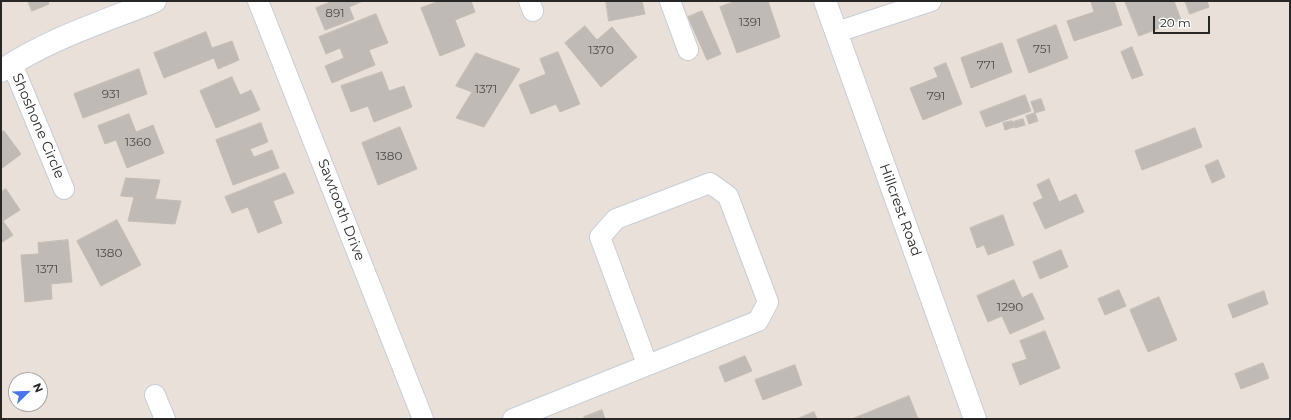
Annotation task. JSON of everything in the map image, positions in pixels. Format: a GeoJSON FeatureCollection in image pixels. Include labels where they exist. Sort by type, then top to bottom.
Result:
{"type":"FeatureCollection","features":[{"type":"Feature","properties":{"kind":"street"},"geometry":{"type":"LineString","coordinates":[[7,68],[60,38],[155,1]]}},
{"type":"Feature","properties":{"kind":"street","name":"Sawtooth Drive"},"geometry":{"type":"LineString","coordinates":[[258,1],[422,419]]}},
{"type":"Feature","properties":{"kind":"street"},"geometry":{"type":"LineString","coordinates":[[670,1],[688,50]]}},
{"type":"Feature","properties":{"kind":"street","name":"Hillcrest Road"},"geometry":{"type":"LineString","coordinates":[[825,1],[975,419]]}},
{"type":"Feature","properties":{"kind":"street"},"geometry":{"type":"LineString","coordinates":[[837,32],[931,1]]}},
{"type":"Feature","properties":{"kind":"street","name":"Shoshone Circle"},"geometry":{"type":"LineString","coordinates":[[7,68],[64,189]]}},
{"type":"Feature","properties":{"kind":"street"},"geometry":{"type":"LineString","coordinates":[[513,419],[647,364],[758,321],[768,302],[728,196],[710,183],[616,219],[600,237],[647,364]]}},
{"type":"Feature","properties":{"kind":"street"},"geometry":{"type":"LineString","coordinates":[[155,395],[165,419]]}},
{"type":"Feature","properties":{"kind":"building"},"geometry":{"type":"Polygon","coordinates":[[[28,1],[48,1],[49,4],[32,11],[28,1]]]}},
{"type":"Feature","properties":{"kind":"building"},"geometry":{"type":"Polygon","coordinates":[[[333,1],[363,1],[349,7],[354,19],[325,30],[316,8],[333,1]]]}},
{"type":"Feature","properties":{"kind":"building"},"geometry":{"type":"Polygon","coordinates":[[[440,1],[471,1],[475,12],[455,20],[465,46],[440,56],[421,8],[440,1]]]}},
{"type":"Feature","properties":{"kind":"building"},"geometry":{"type":"Polygon","coordinates":[[[606,1],[642,1],[645,14],[609,21],[606,1]]]}},
{"type":"Feature","properties":{"kind":"building"},"geometry":{"type":"Polygon","coordinates":[[[736,1],[768,1],[780,37],[737,53],[720,7],[736,1]]]}},
{"type":"Feature","properties":{"kind":"building"},"geometry":{"type":"Polygon","coordinates":[[[1114,1],[1122,25],[1074,41],[1067,21],[1094,12],[1091,2],[1114,1]]]}},
{"type":"Feature","properties":{"kind":"building"},"geometry":{"type":"Polygon","coordinates":[[[1125,1],[1174,1],[1181,20],[1139,36],[1125,1]]]}},
{"type":"Feature","properties":{"kind":"building"},"geometry":{"type":"Polygon","coordinates":[[[1185,1],[1207,1],[1209,7],[1190,14],[1185,1]]]}},
{"type":"Feature","properties":{"kind":"building"},"geometry":{"type":"Polygon","coordinates":[[[702,11],[721,54],[707,60],[688,17],[702,11]]]}},
{"type":"Feature","properties":{"kind":"building"},"geometry":{"type":"Polygon","coordinates":[[[376,14],[388,43],[369,50],[375,65],[332,83],[325,66],[344,58],[340,48],[326,54],[319,37],[376,14]]]}},
{"type":"Feature","properties":{"kind":"building"},"geometry":{"type":"Polygon","coordinates":[[[1056,25],[1068,58],[1029,73],[1017,40],[1056,25]]]}},
{"type":"Feature","properties":{"kind":"building"},"geometry":{"type":"Polygon","coordinates":[[[585,26],[597,40],[612,27],[637,57],[601,87],[565,43],[585,26]]]}},
{"type":"Feature","properties":{"kind":"building"},"geometry":{"type":"Polygon","coordinates":[[[206,32],[212,48],[232,41],[239,60],[218,69],[214,58],[164,78],[154,53],[206,32]]]}},
{"type":"Feature","properties":{"kind":"building"},"geometry":{"type":"Polygon","coordinates":[[[1002,43],[1012,72],[971,88],[961,58],[1002,43]]]}},
{"type":"Feature","properties":{"kind":"building"},"geometry":{"type":"Polygon","coordinates":[[[1132,47],[1143,75],[1132,79],[1121,52],[1132,47]]]}},
{"type":"Feature","properties":{"kind":"building"},"geometry":{"type":"Polygon","coordinates":[[[558,52],[580,104],[560,112],[556,104],[531,114],[519,85],[546,74],[540,59],[558,52]]]}},
{"type":"Feature","properties":{"kind":"building"},"geometry":{"type":"Polygon","coordinates":[[[476,53],[520,69],[484,127],[456,118],[472,92],[456,86],[476,53]]]}},
{"type":"Feature","properties":{"kind":"building"},"geometry":{"type":"Polygon","coordinates":[[[946,63],[962,104],[923,120],[910,88],[938,77],[934,68],[946,63]]]}},
{"type":"Feature","properties":{"kind":"building"},"geometry":{"type":"Polygon","coordinates":[[[139,69],[147,94],[83,118],[74,94],[139,69]]]}},
{"type":"Feature","properties":{"kind":"building"},"geometry":{"type":"Polygon","coordinates":[[[382,72],[389,91],[404,86],[412,107],[374,122],[368,106],[351,112],[341,86],[382,72]]]}},
{"type":"Feature","properties":{"kind":"building"},"geometry":{"type":"Polygon","coordinates":[[[232,77],[240,95],[251,90],[260,110],[216,128],[200,91],[232,77]]]}},
{"type":"Feature","properties":{"kind":"building"},"geometry":{"type":"Polygon","coordinates":[[[1025,95],[1031,111],[986,127],[980,112],[1025,95]]]}},
{"type":"Feature","properties":{"kind":"building"},"geometry":{"type":"Polygon","coordinates":[[[1041,99],[1045,110],[1035,113],[1031,102],[1041,99]]]}},
{"type":"Feature","properties":{"kind":"building"},"geometry":{"type":"Polygon","coordinates":[[[1035,113],[1038,121],[1029,124],[1026,116],[1035,113]]]}},
{"type":"Feature","properties":{"kind":"building"},"geometry":{"type":"Polygon","coordinates":[[[129,114],[136,132],[153,125],[164,153],[127,168],[116,140],[105,144],[98,126],[129,114]]]}},
{"type":"Feature","properties":{"kind":"building"},"geometry":{"type":"Polygon","coordinates":[[[1023,119],[1025,125],[1015,128],[1013,122],[1023,119]]]}},
{"type":"Feature","properties":{"kind":"building"},"geometry":{"type":"Polygon","coordinates":[[[1012,121],[1014,127],[1005,130],[1003,123],[1012,121]]]}},
{"type":"Feature","properties":{"kind":"building"},"geometry":{"type":"Polygon","coordinates":[[[261,123],[268,142],[250,149],[254,157],[272,150],[279,168],[233,185],[216,140],[261,123]]]}},
{"type":"Feature","properties":{"kind":"building"},"geometry":{"type":"Polygon","coordinates":[[[400,127],[417,169],[378,185],[362,143],[400,127]]]}},
{"type":"Feature","properties":{"kind":"building"},"geometry":{"type":"Polygon","coordinates":[[[1195,128],[1202,147],[1142,170],[1135,151],[1195,128]]]}},
{"type":"Feature","properties":{"kind":"building"},"geometry":{"type":"Polygon","coordinates":[[[4,131],[21,154],[1,169],[1,133],[4,131]]]}},
{"type":"Feature","properties":{"kind":"building"},"geometry":{"type":"Polygon","coordinates":[[[1218,160],[1225,177],[1212,183],[1205,166],[1218,160]]]}},
{"type":"Feature","properties":{"kind":"building"},"geometry":{"type":"Polygon","coordinates":[[[285,173],[294,193],[273,201],[282,223],[258,233],[248,207],[232,213],[225,197],[285,173]]]}},
{"type":"Feature","properties":{"kind":"building"},"geometry":{"type":"Polygon","coordinates":[[[126,178],[160,180],[155,199],[181,201],[175,224],[128,221],[134,197],[121,196],[126,178]]]}},
{"type":"Feature","properties":{"kind":"building"},"geometry":{"type":"Polygon","coordinates":[[[1049,179],[1059,202],[1076,194],[1084,212],[1045,229],[1033,203],[1043,198],[1037,185],[1049,179]]]}},
{"type":"Feature","properties":{"kind":"building"},"geometry":{"type":"Polygon","coordinates":[[[6,189],[20,210],[3,221],[13,235],[1,243],[1,192],[6,189]]]}},
{"type":"Feature","properties":{"kind":"building"},"geometry":{"type":"Polygon","coordinates":[[[1003,215],[1014,245],[988,255],[984,245],[977,248],[970,228],[1003,215]]]}},
{"type":"Feature","properties":{"kind":"building"},"geometry":{"type":"Polygon","coordinates":[[[117,220],[141,265],[101,286],[77,241],[117,220]]]}},
{"type":"Feature","properties":{"kind":"building"},"geometry":{"type":"Polygon","coordinates":[[[68,240],[72,282],[51,284],[52,299],[25,302],[21,255],[39,254],[38,243],[68,240]]]}},
{"type":"Feature","properties":{"kind":"building"},"geometry":{"type":"Polygon","coordinates":[[[1061,250],[1068,267],[1040,279],[1033,262],[1061,250]]]}},
{"type":"Feature","properties":{"kind":"building"},"geometry":{"type":"Polygon","coordinates":[[[1014,280],[1022,298],[1032,293],[1044,319],[1010,334],[1002,316],[988,322],[977,296],[1014,280]]]}},
{"type":"Feature","properties":{"kind":"building"},"geometry":{"type":"Polygon","coordinates":[[[1119,290],[1126,306],[1105,315],[1098,299],[1119,290]]]}},
{"type":"Feature","properties":{"kind":"building"},"geometry":{"type":"Polygon","coordinates":[[[1264,291],[1268,304],[1233,318],[1228,305],[1264,291]]]}},
{"type":"Feature","properties":{"kind":"building"},"geometry":{"type":"Polygon","coordinates":[[[1159,297],[1177,340],[1148,352],[1130,310],[1159,297]]]}},
{"type":"Feature","properties":{"kind":"building"},"geometry":{"type":"Polygon","coordinates":[[[1045,331],[1060,368],[1020,385],[1012,364],[1027,359],[1020,341],[1045,331]]]}},
{"type":"Feature","properties":{"kind":"building"},"geometry":{"type":"Polygon","coordinates":[[[745,356],[752,371],[725,382],[719,367],[745,356]]]}},
{"type":"Feature","properties":{"kind":"building"},"geometry":{"type":"Polygon","coordinates":[[[1263,363],[1269,378],[1241,389],[1235,374],[1263,363]]]}},
{"type":"Feature","properties":{"kind":"building"},"geometry":{"type":"Polygon","coordinates":[[[795,365],[802,385],[763,400],[755,380],[795,365]]]}},
{"type":"Feature","properties":{"kind":"building"},"geometry":{"type":"Polygon","coordinates":[[[909,396],[918,419],[852,419],[909,396]]]}},
{"type":"Feature","properties":{"kind":"building"},"geometry":{"type":"Polygon","coordinates":[[[602,410],[605,419],[585,419],[584,417],[602,410]]]}},
{"type":"Feature","properties":{"kind":"building"},"geometry":{"type":"Polygon","coordinates":[[[814,412],[817,419],[797,419],[814,412]]]}}]}
